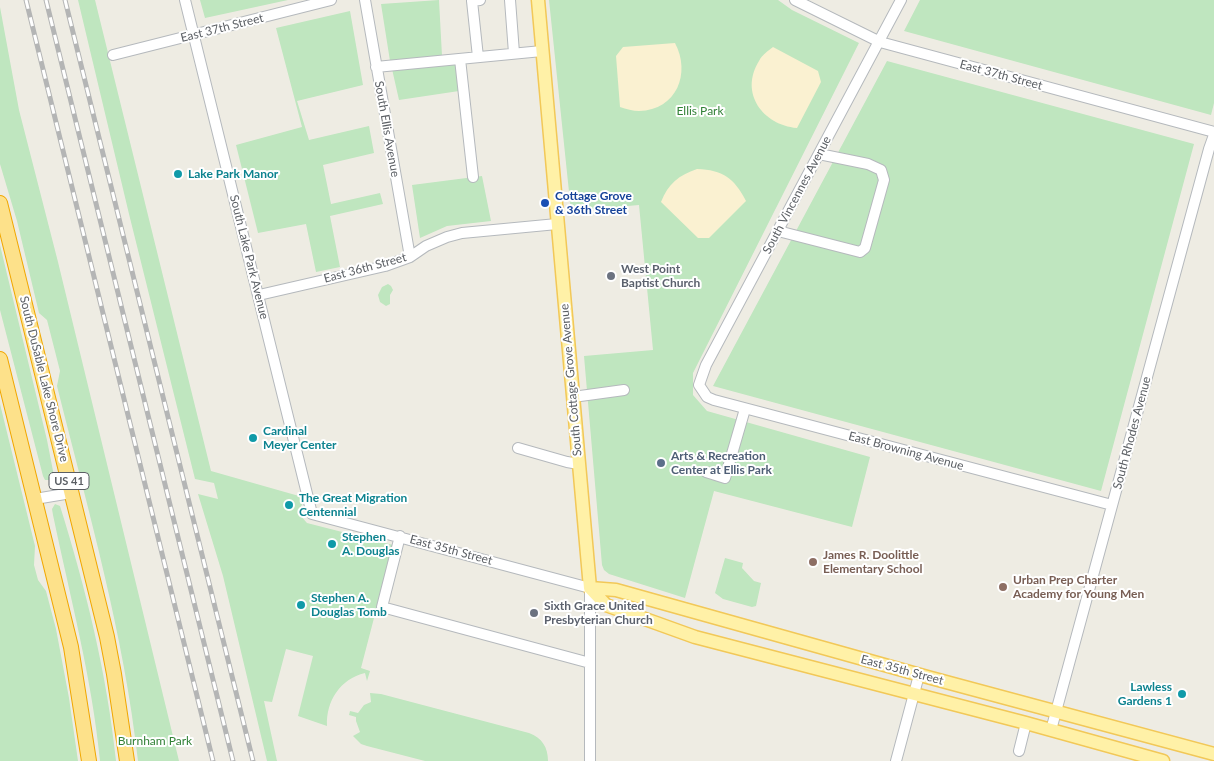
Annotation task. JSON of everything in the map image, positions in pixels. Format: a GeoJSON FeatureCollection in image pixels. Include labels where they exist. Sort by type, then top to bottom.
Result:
{"type":"FeatureCollection","features":[{"type":"Feature","properties":{"kind":"highway","name":"South DuSable Lake Shore Drive"},"geometry":{"type":"LineString","coordinates":[[0,202],[109,646],[127,761]]}},
{"type":"Feature","properties":{"kind":"highway","name":"US 41"},"geometry":{"type":"LineString","coordinates":[[0,359],[71,647],[90,761]]}},
{"type":"Feature","properties":{"kind":"main road","name":"South Cottage Grove Avenue"},"geometry":{"type":"LineString","coordinates":[[538,0],[590,588]]}},
{"type":"Feature","properties":{"kind":"main road","name":"East 35th Street"},"geometry":{"type":"LineString","coordinates":[[590,588],[616,590],[919,675],[1214,754]]}},
{"type":"Feature","properties":{"kind":"main road","name":"East 35th Street"},"geometry":{"type":"LineString","coordinates":[[590,588],[606,605],[672,630],[1163,761]]}},
{"type":"Feature","properties":{"kind":"street","name":"South Lake Park Avenue"},"geometry":{"type":"LineString","coordinates":[[185,0],[312,514]]}},
{"type":"Feature","properties":{"kind":"street","name":"East 37th Street"},"geometry":{"type":"LineString","coordinates":[[113,55],[194,35],[302,4],[331,0]]}},
{"type":"Feature","properties":{"kind":"street","name":"South Ellis Avenue"},"geometry":{"type":"LineString","coordinates":[[365,0],[410,257]]}},
{"type":"Feature","properties":{"kind":"street"},"geometry":{"type":"LineString","coordinates":[[478,57],[472,1],[480,0]]}},
{"type":"Feature","properties":{"kind":"street"},"geometry":{"type":"LineString","coordinates":[[510,0],[514,54]]}},
{"type":"Feature","properties":{"kind":"street","name":"East 37th Street"},"geometry":{"type":"LineString","coordinates":[[796,0],[880,42],[1214,134]]}},
{"type":"Feature","properties":{"kind":"street","name":"South Vincennes Avenue"},"geometry":{"type":"LineString","coordinates":[[703,392],[700,385],[706,365],[902,0]]}},
{"type":"Feature","properties":{"kind":"street"},"geometry":{"type":"LineString","coordinates":[[376,67],[542,51]]}},
{"type":"Feature","properties":{"kind":"street"},"geometry":{"type":"LineString","coordinates":[[460,59],[473,177]]}},
{"type":"Feature","properties":{"kind":"street","name":"South Rhodes Avenue"},"geometry":{"type":"LineString","coordinates":[[1051,730],[1214,134]]}},
{"type":"Feature","properties":{"kind":"street"},"geometry":{"type":"LineString","coordinates":[[778,231],[860,252],[866,248],[884,180],[881,170],[868,164],[819,154]]}},
{"type":"Feature","properties":{"kind":"street","name":"East 36th Street"},"geometry":{"type":"LineString","coordinates":[[259,295],[385,266],[410,257],[426,246],[462,233],[557,224]]}},
{"type":"Feature","properties":{"kind":"street"},"geometry":{"type":"LineString","coordinates":[[573,397],[624,390]]}},
{"type":"Feature","properties":{"kind":"street","name":"East Browning Avenue"},"geometry":{"type":"LineString","coordinates":[[703,392],[714,400],[745,409],[1112,505]]}},
{"type":"Feature","properties":{"kind":"street"},"geometry":{"type":"LineString","coordinates":[[706,472],[725,478],[745,409]]}},
{"type":"Feature","properties":{"kind":"street"},"geometry":{"type":"LineString","coordinates":[[518,448],[579,464]]}},
{"type":"Feature","properties":{"kind":"street"},"geometry":{"type":"LineString","coordinates":[[35,499],[72,493]]}},
{"type":"Feature","properties":{"kind":"street","name":"East 35th Street"},"geometry":{"type":"LineString","coordinates":[[312,514],[590,588]]}},
{"type":"Feature","properties":{"kind":"street"},"geometry":{"type":"LineString","coordinates":[[400,536],[382,607],[590,663]]}},
{"type":"Feature","properties":{"kind":"street","name":"South Cottage Grove Avenue"},"geometry":{"type":"LineString","coordinates":[[590,588],[590,761]]}},
{"type":"Feature","properties":{"kind":"street"},"geometry":{"type":"LineString","coordinates":[[896,761],[919,675]]}},
{"type":"Feature","properties":{"kind":"street"},"geometry":{"type":"LineString","coordinates":[[1019,750],[1026,723]]}},
{"type":"Feature","properties":{"kind":"green space"},"geometry":{"type":"Polygon","coordinates":[[[78,0],[95,0],[211,471],[306,498],[300,508],[300,515],[307,523],[393,545],[361,668],[370,671],[367,681],[365,673],[356,676],[348,680],[336,692],[329,708],[327,726],[298,716],[313,656],[286,649],[272,702],[264,701],[277,761],[267,761],[223,576],[198,494],[218,499],[214,483],[195,479],[78,0]]]}},
{"type":"Feature","properties":{"kind":"green space"},"geometry":{"type":"Polygon","coordinates":[[[200,0],[288,0],[205,18],[200,0]]]}},
{"type":"Feature","properties":{"kind":"green space"},"geometry":{"type":"Polygon","coordinates":[[[439,0],[442,56],[390,61],[381,4],[439,0]]]}},
{"type":"Feature","properties":{"kind":"green space","name":"Ellis Park"},"geometry":{"type":"Polygon","coordinates":[[[549,0],[778,0],[792,10],[859,43],[693,373],[693,395],[707,411],[870,457],[852,527],[714,491],[685,598],[609,574],[602,565],[584,356],[653,350],[639,205],[571,211],[549,0]]]}},
{"type":"Feature","properties":{"kind":"green space"},"geometry":{"type":"Polygon","coordinates":[[[920,0],[1214,0],[1214,103],[1211,115],[904,31],[920,0]]]}},
{"type":"Feature","properties":{"kind":"green space","name":"Burnham Park"},"geometry":{"type":"Polygon","coordinates":[[[0,7],[19,110],[58,262],[179,761],[138,761],[124,666],[104,572],[57,386],[60,371],[47,320],[39,313],[17,221],[0,164],[0,7]]]}},
{"type":"Feature","properties":{"kind":"green space"},"geometry":{"type":"Polygon","coordinates":[[[350,11],[363,85],[297,101],[309,140],[369,126],[374,153],[323,165],[331,204],[380,193],[383,204],[330,216],[340,267],[316,272],[306,224],[258,233],[236,145],[302,127],[276,28],[350,11]]]}},
{"type":"Feature","properties":{"kind":"green space"},"geometry":{"type":"Polygon","coordinates":[[[887,61],[1194,144],[1101,491],[713,386],[887,61]]]}},
{"type":"Feature","properties":{"kind":"green space"},"geometry":{"type":"Polygon","coordinates":[[[456,63],[459,91],[399,100],[392,69],[456,63]]]}},
{"type":"Feature","properties":{"kind":"green space"},"geometry":{"type":"Polygon","coordinates":[[[482,176],[491,221],[447,226],[420,238],[412,185],[482,176]]]}},
{"type":"Feature","properties":{"kind":"green space"},"geometry":{"type":"Polygon","coordinates":[[[0,245],[47,440],[54,476],[52,480],[45,480],[43,476],[0,310],[0,245]]]}},
{"type":"Feature","properties":{"kind":"green space"},"geometry":{"type":"Polygon","coordinates":[[[388,284],[393,290],[390,295],[390,304],[386,306],[380,302],[378,295],[382,287],[388,284]]]}},
{"type":"Feature","properties":{"kind":"green space"},"geometry":{"type":"Polygon","coordinates":[[[0,404],[35,546],[34,565],[38,580],[46,591],[56,629],[78,761],[0,761],[0,404]]]}},
{"type":"Feature","properties":{"kind":"green space"},"geometry":{"type":"Polygon","coordinates":[[[55,504],[60,506],[94,632],[107,696],[116,761],[100,761],[92,699],[53,515],[52,509],[55,504]]]}},
{"type":"Feature","properties":{"kind":"green space"},"geometry":{"type":"Polygon","coordinates":[[[725,558],[743,563],[742,568],[754,581],[761,583],[756,606],[752,607],[723,599],[715,593],[725,558]]]}},
{"type":"Feature","properties":{"kind":"green space"},"geometry":{"type":"Polygon","coordinates":[[[370,693],[381,694],[529,733],[543,744],[547,751],[548,761],[425,761],[361,744],[353,736],[360,732],[356,717],[349,715],[350,711],[358,713],[364,705],[371,702],[370,693]]]}},
{"type":"Feature","properties":{"kind":"sand"},"geometry":{"type":"Polygon","coordinates":[[[675,43],[680,54],[681,77],[671,97],[663,104],[652,109],[637,111],[620,107],[616,56],[623,47],[675,43]]]}},
{"type":"Feature","properties":{"kind":"sand"},"geometry":{"type":"Polygon","coordinates":[[[773,47],[818,71],[821,82],[797,128],[785,126],[774,121],[765,114],[753,95],[753,73],[765,53],[773,47]]]}},
{"type":"Feature","properties":{"kind":"sand"},"geometry":{"type":"Polygon","coordinates":[[[697,169],[714,171],[727,177],[737,186],[746,201],[709,238],[698,238],[661,202],[667,190],[675,181],[697,169]]]}},
{"type":"Feature","properties":{"kind":"railway"},"geometry":{"type":"LineString","coordinates":[[26,0],[213,761]]}},
{"type":"Feature","properties":{"kind":"railway"},"geometry":{"type":"LineString","coordinates":[[46,0],[233,761]]}},
{"type":"Feature","properties":{"kind":"railway"},"geometry":{"type":"LineString","coordinates":[[65,0],[253,761]]}},
{"type":"Feature","properties":{"kind":"place","name":"Lake Park Manor"},"geometry":{"type":"Point","coordinates":[178,174]}},
{"type":"Feature","properties":{"kind":"place","name":"Cottage Grove & 36th Street"},"geometry":{"type":"Point","coordinates":[545,203]}},
{"type":"Feature","properties":{"kind":"place","name":"West Point Baptist Church"},"geometry":{"type":"Point","coordinates":[611,276]}},
{"type":"Feature","properties":{"kind":"place","name":"Cardinal Meyer Center"},"geometry":{"type":"Point","coordinates":[253,438]}},
{"type":"Feature","properties":{"kind":"place","name":"Arts & Recreation Center at Ellis Park"},"geometry":{"type":"Point","coordinates":[661,463]}},
{"type":"Feature","properties":{"kind":"place","name":"The Great Migration Centennial"},"geometry":{"type":"Point","coordinates":[289,505]}},
{"type":"Feature","properties":{"kind":"place","name":"Stephen A. Douglas"},"geometry":{"type":"Point","coordinates":[332,544]}},
{"type":"Feature","properties":{"kind":"place","name":"James R. Doolittle Elementary School"},"geometry":{"type":"Point","coordinates":[813,562]}},
{"type":"Feature","properties":{"kind":"place","name":"Urban Prep Charter Academy for Young Men"},"geometry":{"type":"Point","coordinates":[1003,587]}},
{"type":"Feature","properties":{"kind":"place","name":"Stephen A. Douglas Tomb"},"geometry":{"type":"Point","coordinates":[301,605]}},
{"type":"Feature","properties":{"kind":"place","name":"Sixth Grace United Presbyterian Church"},"geometry":{"type":"Point","coordinates":[534,613]}},
{"type":"Feature","properties":{"kind":"place","name":"Lawless Gardens 1"},"geometry":{"type":"Point","coordinates":[1182,694]}}]}
